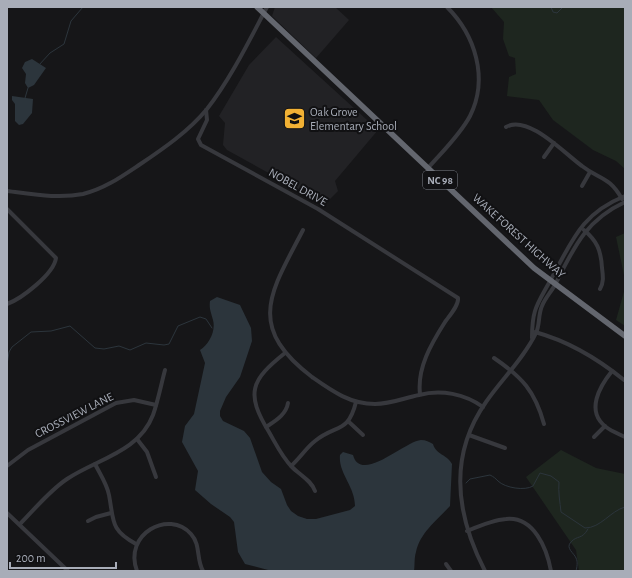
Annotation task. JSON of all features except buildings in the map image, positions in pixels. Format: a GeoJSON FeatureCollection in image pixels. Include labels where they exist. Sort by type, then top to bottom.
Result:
{"type":"FeatureCollection","features":[{"type":"Feature","properties":{"kind":"highway","name":"NC 98"},"geometry":{"type":"LineString","coordinates":[[257,7],[264,14]]}},
{"type":"Feature","properties":{"kind":"highway","name":"WAKE FOREST HIGHWAY"},"geometry":{"type":"LineString","coordinates":[[264,14],[553,283],[625,336]]}},
{"type":"Feature","properties":{"kind":"street"},"geometry":{"type":"LineString","coordinates":[[7,191],[62,196],[83,194],[104,187],[125,175],[169,144],[206,110],[228,76],[268,7]]}},
{"type":"Feature","properties":{"kind":"street"},"geometry":{"type":"LineString","coordinates":[[428,168],[468,119],[475,102],[479,81],[478,64],[470,39],[459,20],[447,7]]}},
{"type":"Feature","properties":{"kind":"street","name":"NOBEL DRIVE"},"geometry":{"type":"LineString","coordinates":[[206,110],[206,120],[198,139],[201,145],[318,209],[393,255],[458,298]]}},
{"type":"Feature","properties":{"kind":"street"},"geometry":{"type":"LineString","coordinates":[[484,571],[467,531],[461,502],[460,478],[469,435],[483,407],[528,348],[541,308],[553,283],[575,245],[599,217],[624,202],[623,196],[612,183],[590,172],[554,143],[520,124],[512,123],[506,127]]}},
{"type":"Feature","properties":{"kind":"street"},"geometry":{"type":"LineString","coordinates":[[544,157],[554,143]]}},
{"type":"Feature","properties":{"kind":"street"},"geometry":{"type":"LineString","coordinates":[[582,186],[590,172]]}},
{"type":"Feature","properties":{"kind":"street"},"geometry":{"type":"LineString","coordinates":[[553,283],[568,244],[580,227],[604,206],[623,196]]}},
{"type":"Feature","properties":{"kind":"street"},"geometry":{"type":"LineString","coordinates":[[7,209],[56,258],[54,266],[28,292],[7,304]]}},
{"type":"Feature","properties":{"kind":"street"},"geometry":{"type":"LineString","coordinates":[[580,227],[596,242],[600,251],[603,280],[600,289]]}},
{"type":"Feature","properties":{"kind":"street"},"geometry":{"type":"LineString","coordinates":[[303,230],[277,280],[271,299],[272,326],[275,337],[285,353],[296,364],[329,390],[356,402],[382,404],[420,394],[449,393],[470,399],[483,407]]}},
{"type":"Feature","properties":{"kind":"street"},"geometry":{"type":"LineString","coordinates":[[420,394],[419,378],[422,366],[442,327],[458,303],[458,298],[464,294]]}},
{"type":"Feature","properties":{"kind":"street"},"geometry":{"type":"LineString","coordinates":[[534,332],[592,357],[624,380]]}},
{"type":"Feature","properties":{"kind":"street"},"geometry":{"type":"LineString","coordinates":[[285,353],[265,369],[255,387],[255,406],[266,427],[291,466],[312,484],[315,491]]}},
{"type":"Feature","properties":{"kind":"street"},"geometry":{"type":"LineString","coordinates":[[494,358],[511,370],[532,392],[544,424]]}},
{"type":"Feature","properties":{"kind":"street"},"geometry":{"type":"LineString","coordinates":[[20,524],[58,485],[74,474],[125,448],[137,439],[149,424],[156,405],[165,370]]}},
{"type":"Feature","properties":{"kind":"street"},"geometry":{"type":"LineString","coordinates":[[612,371],[598,390],[595,399],[599,418],[604,426],[625,438]]}},
{"type":"Feature","properties":{"kind":"street","name":"CROSSVIEW LANE"},"geometry":{"type":"LineString","coordinates":[[7,466],[28,450],[116,403],[134,400],[156,405]]}},
{"type":"Feature","properties":{"kind":"street"},"geometry":{"type":"LineString","coordinates":[[291,466],[317,439],[340,428],[348,422],[356,402]]}},
{"type":"Feature","properties":{"kind":"street"},"geometry":{"type":"LineString","coordinates":[[266,427],[286,411],[288,404]]}},
{"type":"Feature","properties":{"kind":"street"},"geometry":{"type":"LineString","coordinates":[[348,422],[363,435]]}},
{"type":"Feature","properties":{"kind":"street"},"geometry":{"type":"LineString","coordinates":[[594,437],[604,426]]}},
{"type":"Feature","properties":{"kind":"street"},"geometry":{"type":"LineString","coordinates":[[469,435],[505,448]]}},
{"type":"Feature","properties":{"kind":"street"},"geometry":{"type":"LineString","coordinates":[[137,439],[147,452],[156,477]]}},
{"type":"Feature","properties":{"kind":"street"},"geometry":{"type":"LineString","coordinates":[[96,464],[107,489],[114,524],[118,532],[136,544]]}},
{"type":"Feature","properties":{"kind":"street"},"geometry":{"type":"LineString","coordinates":[[7,513],[68,571]]}},
{"type":"Feature","properties":{"kind":"street"},"geometry":{"type":"LineString","coordinates":[[88,521],[111,513]]}},
{"type":"Feature","properties":{"kind":"street"},"geometry":{"type":"LineString","coordinates":[[467,531],[505,519],[522,522],[533,530],[539,537],[551,571]]}},
{"type":"Feature","properties":{"kind":"street"},"geometry":{"type":"LineString","coordinates":[[137,571],[134,558],[136,544],[146,533],[166,524],[180,526],[191,533],[199,550],[199,560],[203,571]]}},
{"type":"Feature","properties":{"kind":"street"},"geometry":{"type":"LineString","coordinates":[[446,564],[450,571]]}},
{"type":"Feature","properties":{"kind":"shaded area"},"geometry":{"type":"Polygon","coordinates":[[[275,7],[335,7],[349,20],[316,58],[272,16],[275,7]]]}},
{"type":"Feature","properties":{"kind":"shaded area"},"geometry":{"type":"Polygon","coordinates":[[[491,7],[625,7],[625,169],[616,161],[593,150],[553,120],[539,100],[507,96],[509,77],[516,74],[515,58],[509,56],[503,39],[504,22],[491,7]]]}},
{"type":"Feature","properties":{"kind":"shaded area","name":"Oak Grove Elementary School"},"geometry":{"type":"Polygon","coordinates":[[[276,37],[378,130],[335,181],[338,191],[325,204],[227,150],[223,145],[225,123],[219,116],[249,65],[276,37]]]}},
{"type":"Feature","properties":{"kind":"shaded area"},"geometry":{"type":"Polygon","coordinates":[[[32,59],[46,68],[34,85],[28,88],[25,83],[26,74],[22,68],[25,62],[32,59]]]}},
{"type":"Feature","properties":{"kind":"shaded area"},"geometry":{"type":"Polygon","coordinates":[[[12,96],[33,99],[32,113],[23,124],[19,125],[15,121],[15,104],[12,100],[12,96]]]}},
{"type":"Feature","properties":{"kind":"shaded area"},"geometry":{"type":"Polygon","coordinates":[[[625,233],[625,280],[616,237],[625,233]]]}},
{"type":"Feature","properties":{"kind":"shaded area"},"geometry":{"type":"Polygon","coordinates":[[[625,288],[625,326],[616,320],[625,288]]]}},
{"type":"Feature","properties":{"kind":"shaded area"},"geometry":{"type":"Polygon","coordinates":[[[217,297],[240,305],[251,328],[252,341],[240,377],[226,397],[220,411],[220,416],[223,421],[244,431],[250,438],[262,472],[271,482],[281,489],[287,505],[291,511],[298,516],[307,519],[316,519],[350,510],[355,506],[352,492],[340,462],[340,455],[343,452],[353,455],[358,463],[365,465],[384,459],[414,442],[423,440],[433,444],[434,448],[450,461],[452,464],[450,506],[421,539],[415,554],[414,571],[272,571],[245,564],[238,552],[234,522],[230,517],[211,504],[195,490],[198,471],[182,442],[185,426],[194,414],[205,363],[200,350],[209,341],[214,328],[210,301],[217,297]]]}},
{"type":"Feature","properties":{"kind":"shaded area"},"geometry":{"type":"Polygon","coordinates":[[[561,450],[596,468],[625,474],[625,571],[579,571],[576,550],[526,477],[561,450]]]}},
{"type":"Feature","properties":{"kind":"waterway"},"geometry":{"type":"LineString","coordinates":[[39,65],[50,53],[64,44],[71,21],[83,7]]}},
{"type":"Feature","properties":{"kind":"waterway"},"geometry":{"type":"LineString","coordinates":[[551,7],[553,12],[557,13],[563,7]]}},
{"type":"Feature","properties":{"kind":"waterway"},"geometry":{"type":"LineString","coordinates":[[25,98],[28,88]]}},
{"type":"Feature","properties":{"kind":"waterway"},"geometry":{"type":"LineString","coordinates":[[7,365],[9,352],[12,347],[31,332],[51,331],[70,326],[95,348],[104,349],[119,346],[130,350],[146,343],[164,345],[169,344],[178,326],[200,317],[206,319],[212,328]]}},
{"type":"Feature","properties":{"kind":"waterway"},"geometry":{"type":"LineString","coordinates":[[466,483],[470,479],[490,475],[505,485],[515,488],[529,488],[533,486],[540,473],[551,476],[559,482],[561,512],[585,528],[596,525],[625,507]]}},
{"type":"Feature","properties":{"kind":"waterway"},"geometry":{"type":"LineString","coordinates":[[576,571],[577,560],[569,548],[569,544],[573,540],[584,535],[588,529]]}},
{"type":"Feature","properties":{"kind":"place","name":"Oak Grove Elementary School"},"geometry":{"type":"Point","coordinates":[294,119]}}]}
